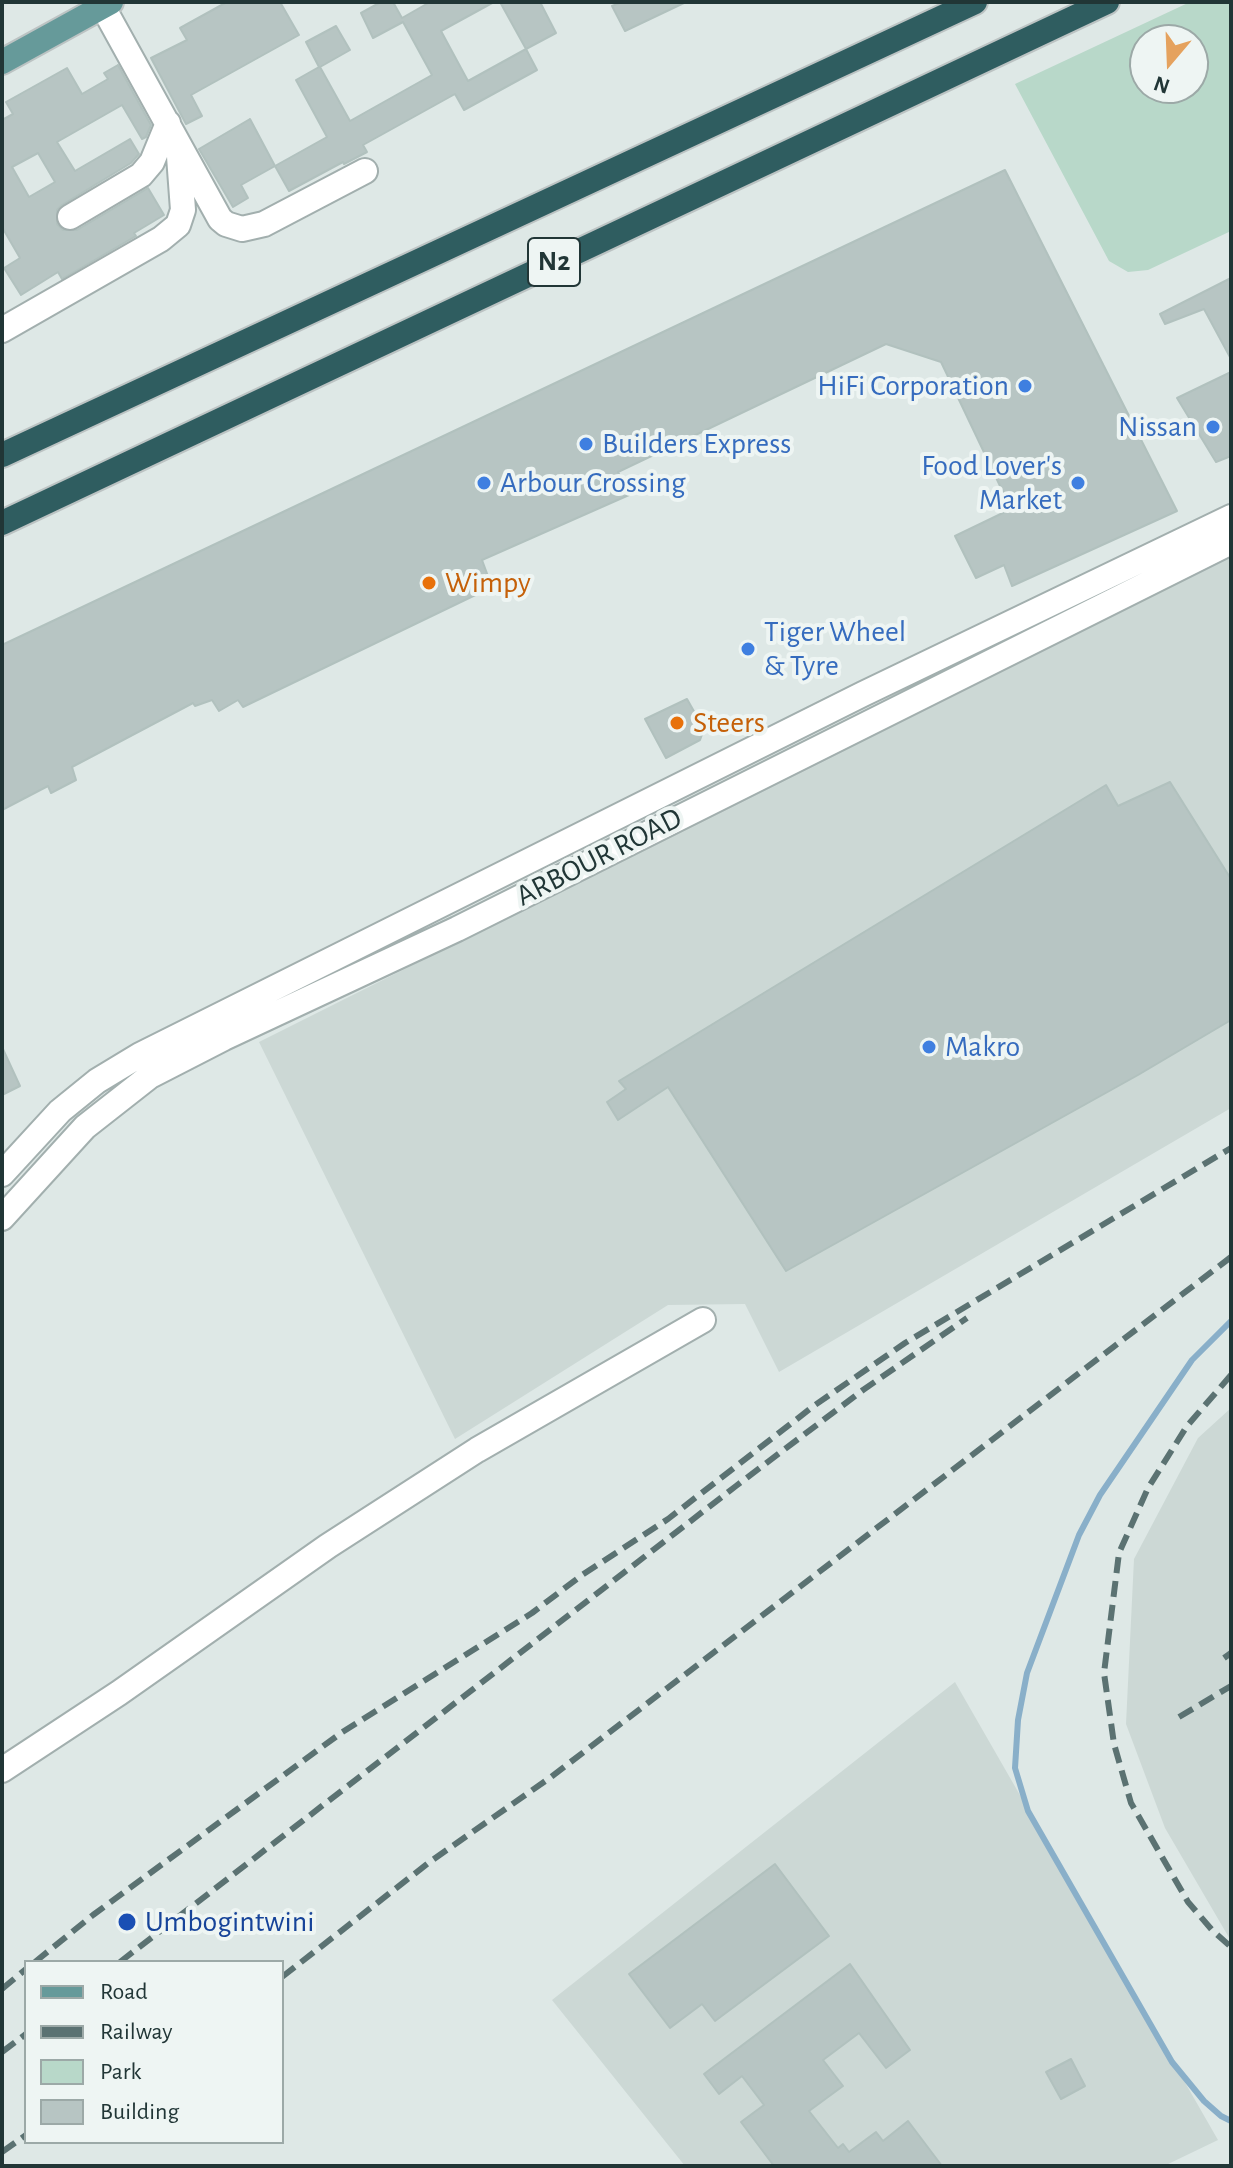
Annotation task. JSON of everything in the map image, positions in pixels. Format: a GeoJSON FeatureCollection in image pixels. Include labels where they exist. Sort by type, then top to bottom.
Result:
{"type":"FeatureCollection","features":[{"type":"Feature","properties":{"kind":"highway","name":"N2"},"geometry":{"type":"LineString","coordinates":[[2,455],[975,2]]}},
{"type":"Feature","properties":{"kind":"highway","name":"N2"},"geometry":{"type":"LineString","coordinates":[[2,523],[1107,2]]}},
{"type":"Feature","properties":{"kind":"main road"},"geometry":{"type":"LineString","coordinates":[[2,62],[107,4]]}},
{"type":"Feature","properties":{"kind":"street"},"geometry":{"type":"LineString","coordinates":[[107,4],[220,219],[234,228],[242,229],[264,224],[365,171]]}},
{"type":"Feature","properties":{"kind":"street"},"geometry":{"type":"LineString","coordinates":[[70,217],[141,175],[173,132]]}},
{"type":"Feature","properties":{"kind":"street"},"geometry":{"type":"LineString","coordinates":[[2,330],[161,239],[178,225],[184,199],[173,132]]}},
{"type":"Feature","properties":{"kind":"street","name":"ARBOUR ROAD"},"geometry":{"type":"LineString","coordinates":[[2,1174],[60,1111],[97,1081],[140,1055],[849,700],[1231,517]]}},
{"type":"Feature","properties":{"kind":"street","name":"ARBOUR ROAD"},"geometry":{"type":"LineString","coordinates":[[2,1218],[85,1127],[150,1076],[457,929],[1231,542]]}},
{"type":"Feature","properties":{"kind":"street"},"geometry":{"type":"LineString","coordinates":[[2,1770],[119,1693],[353,1530],[477,1450],[703,1320]]}},
{"type":"Feature","properties":{"kind":"shaded area"},"geometry":{"type":"Polygon","coordinates":[[[1231,555],[1231,1108],[779,1372],[745,1304],[668,1305],[455,1439],[259,1042],[1231,555]]]}},
{"type":"Feature","properties":{"kind":"shaded area"},"geometry":{"type":"Polygon","coordinates":[[[1231,1408],[1231,1941],[1165,1828],[1126,1724],[1134,1559],[1198,1438],[1231,1408]]]}},
{"type":"Feature","properties":{"kind":"shaded area"},"geometry":{"type":"Polygon","coordinates":[[[955,1682],[1218,2140],[1164,2166],[685,2166],[552,2000],[955,1682]]]}},
{"type":"Feature","properties":{"kind":"green space"},"geometry":{"type":"Polygon","coordinates":[[[1190,2],[1231,2],[1231,231],[1148,270],[1128,272],[1109,261],[1015,84],[1129,31],[1129,104],[1209,104],[1209,24],[1143,24],[1190,2]]]}},
{"type":"Feature","properties":{"kind":"building"},"geometry":{"type":"Polygon","coordinates":[[[227,2],[280,2],[299,35],[191,95],[202,116],[186,124],[151,58],[187,40],[180,28],[227,2]]]}},
{"type":"Feature","properties":{"kind":"building"},"geometry":{"type":"Polygon","coordinates":[[[381,2],[393,2],[402,18],[430,2],[494,2],[441,31],[468,81],[526,49],[537,70],[464,110],[455,94],[363,145],[367,152],[289,191],[275,166],[327,137],[296,80],[319,67],[306,42],[336,26],[350,50],[320,67],[350,121],[432,75],[403,22],[373,38],[361,13],[381,2]]]}},
{"type":"Feature","properties":{"kind":"building"},"geometry":{"type":"Polygon","coordinates":[[[500,2],[540,2],[556,33],[526,49],[500,2]]]}},
{"type":"Feature","properties":{"kind":"building"},"geometry":{"type":"Polygon","coordinates":[[[622,2],[686,2],[625,31],[612,6],[622,2]]]}},
{"type":"Feature","properties":{"kind":"building"},"geometry":{"type":"Polygon","coordinates":[[[118,65],[151,125],[142,139],[122,105],[57,142],[75,171],[130,139],[139,154],[131,163],[62,205],[57,210],[57,224],[63,230],[77,230],[148,188],[164,215],[134,233],[136,236],[62,279],[58,272],[21,295],[4,268],[20,258],[2,227],[2,120],[13,114],[6,102],[67,68],[82,94],[108,79],[104,73],[118,65]],[[38,153],[12,167],[29,197],[55,182],[38,153]]]}},
{"type":"Feature","properties":{"kind":"building"},"geometry":{"type":"Polygon","coordinates":[[[250,119],[275,166],[241,185],[248,198],[233,207],[199,149],[250,119]]]}},
{"type":"Feature","properties":{"kind":"building","name":"Arbour Crossing"},"geometry":{"type":"Polygon","coordinates":[[[1005,170],[1177,511],[1012,586],[1004,565],[976,578],[955,536],[1011,509],[941,362],[886,344],[618,472],[629,495],[482,560],[492,587],[243,707],[238,700],[219,711],[212,700],[195,706],[193,703],[72,767],[76,780],[51,793],[48,786],[2,810],[2,645],[1005,170]]]}},
{"type":"Feature","properties":{"kind":"building","name":"Nissan"},"geometry":{"type":"Polygon","coordinates":[[[1231,278],[1231,359],[1204,309],[1165,324],[1160,314],[1231,278]]]}},
{"type":"Feature","properties":{"kind":"building","name":"Nissan"},"geometry":{"type":"Polygon","coordinates":[[[1231,372],[1231,456],[1216,462],[1177,398],[1231,372]]]}},
{"type":"Feature","properties":{"kind":"building"},"geometry":{"type":"Polygon","coordinates":[[[687,699],[704,729],[700,740],[666,758],[645,719],[687,699]]]}},
{"type":"Feature","properties":{"kind":"building","name":"Makro"},"geometry":{"type":"Polygon","coordinates":[[[1170,782],[1231,879],[1231,1020],[1138,1075],[786,1271],[668,1087],[618,1120],[607,1102],[626,1089],[619,1081],[1106,785],[1118,806],[1170,782]]]}},
{"type":"Feature","properties":{"kind":"building"},"geometry":{"type":"Polygon","coordinates":[[[2,1047],[20,1086],[2,1095],[2,1047]]]}},
{"type":"Feature","properties":{"kind":"building"},"geometry":{"type":"Polygon","coordinates":[[[775,1864],[829,1936],[715,2021],[702,2004],[670,2028],[629,1974],[775,1864]]]}},
{"type":"Feature","properties":{"kind":"building"},"geometry":{"type":"Polygon","coordinates":[[[850,1964],[910,2050],[886,2068],[859,2033],[823,2060],[843,2086],[809,2111],[838,2148],[843,2144],[849,2152],[876,2132],[883,2141],[908,2121],[942,2166],[774,2166],[741,2122],[764,2105],[742,2076],[719,2094],[704,2074],[850,1964]]]}},
{"type":"Feature","properties":{"kind":"building"},"geometry":{"type":"Polygon","coordinates":[[[1071,2059],[1085,2086],[1061,2099],[1046,2072],[1071,2059]]]}},
{"type":"Feature","properties":{"kind":"waterway"},"geometry":{"type":"LineString","coordinates":[[1231,1321],[1192,1360],[1100,1495],[1079,1535],[1027,1673],[1018,1720],[1015,1768],[1028,1811],[1172,2062],[1204,2101],[1231,2121]]}},
{"type":"Feature","properties":{"kind":"railway"},"geometry":{"type":"LineString","coordinates":[[37,1960],[93,1915],[341,1733],[532,1613],[582,1575],[668,1519],[815,1405],[905,1343],[1231,1148]]}},
{"type":"Feature","properties":{"kind":"railway"},"geometry":{"type":"LineString","coordinates":[[284,1975],[431,1861],[551,1777],[1231,1257]]}},
{"type":"Feature","properties":{"kind":"railway"},"geometry":{"type":"LineString","coordinates":[[123,1960],[736,1486],[863,1390],[967,1318]]}},
{"type":"Feature","properties":{"kind":"railway"},"geometry":{"type":"LineString","coordinates":[[1231,1375],[1187,1426],[1148,1488],[1119,1553],[1104,1673],[1114,1744],[1131,1803],[1188,1902],[1231,1947]]}},
{"type":"Feature","properties":{"kind":"railway"},"geometry":{"type":"LineString","coordinates":[[1224,1658],[1231,1653]]}},
{"type":"Feature","properties":{"kind":"railway"},"geometry":{"type":"LineString","coordinates":[[1179,1717],[1231,1686]]}},
{"type":"Feature","properties":{"kind":"railway"},"geometry":{"type":"LineString","coordinates":[[2,1989],[24,1971]]}},
{"type":"Feature","properties":{"kind":"railway"},"geometry":{"type":"LineString","coordinates":[[2,2052],[24,2036]]}},
{"type":"Feature","properties":{"kind":"railway"},"geometry":{"type":"LineString","coordinates":[[2,2152],[24,2136]]}},
{"type":"Feature","properties":{"kind":"place","name":"HiFi Corporation"},"geometry":{"type":"Point","coordinates":[1025,386]}},
{"type":"Feature","properties":{"kind":"place","name":"Nissan"},"geometry":{"type":"Point","coordinates":[1213,427]}},
{"type":"Feature","properties":{"kind":"place","name":"Builders Express"},"geometry":{"type":"Point","coordinates":[586,444]}},
{"type":"Feature","properties":{"kind":"place","name":"Arbour Crossing"},"geometry":{"type":"Point","coordinates":[484,483]}},
{"type":"Feature","properties":{"kind":"place","name":"Food Lover's Market"},"geometry":{"type":"Point","coordinates":[1078,483]}},
{"type":"Feature","properties":{"kind":"place","name":"Wimpy"},"geometry":{"type":"Point","coordinates":[429,583]}},
{"type":"Feature","properties":{"kind":"place","name":"Tiger Wheel & Tyre"},"geometry":{"type":"Point","coordinates":[748,649]}},
{"type":"Feature","properties":{"kind":"place","name":"Steers"},"geometry":{"type":"Point","coordinates":[677,723]}},
{"type":"Feature","properties":{"kind":"place","name":"Makro"},"geometry":{"type":"Point","coordinates":[929,1047]}},
{"type":"Feature","properties":{"kind":"place","name":"Umbogintwini"},"geometry":{"type":"Point","coordinates":[127,1922]}}]}
